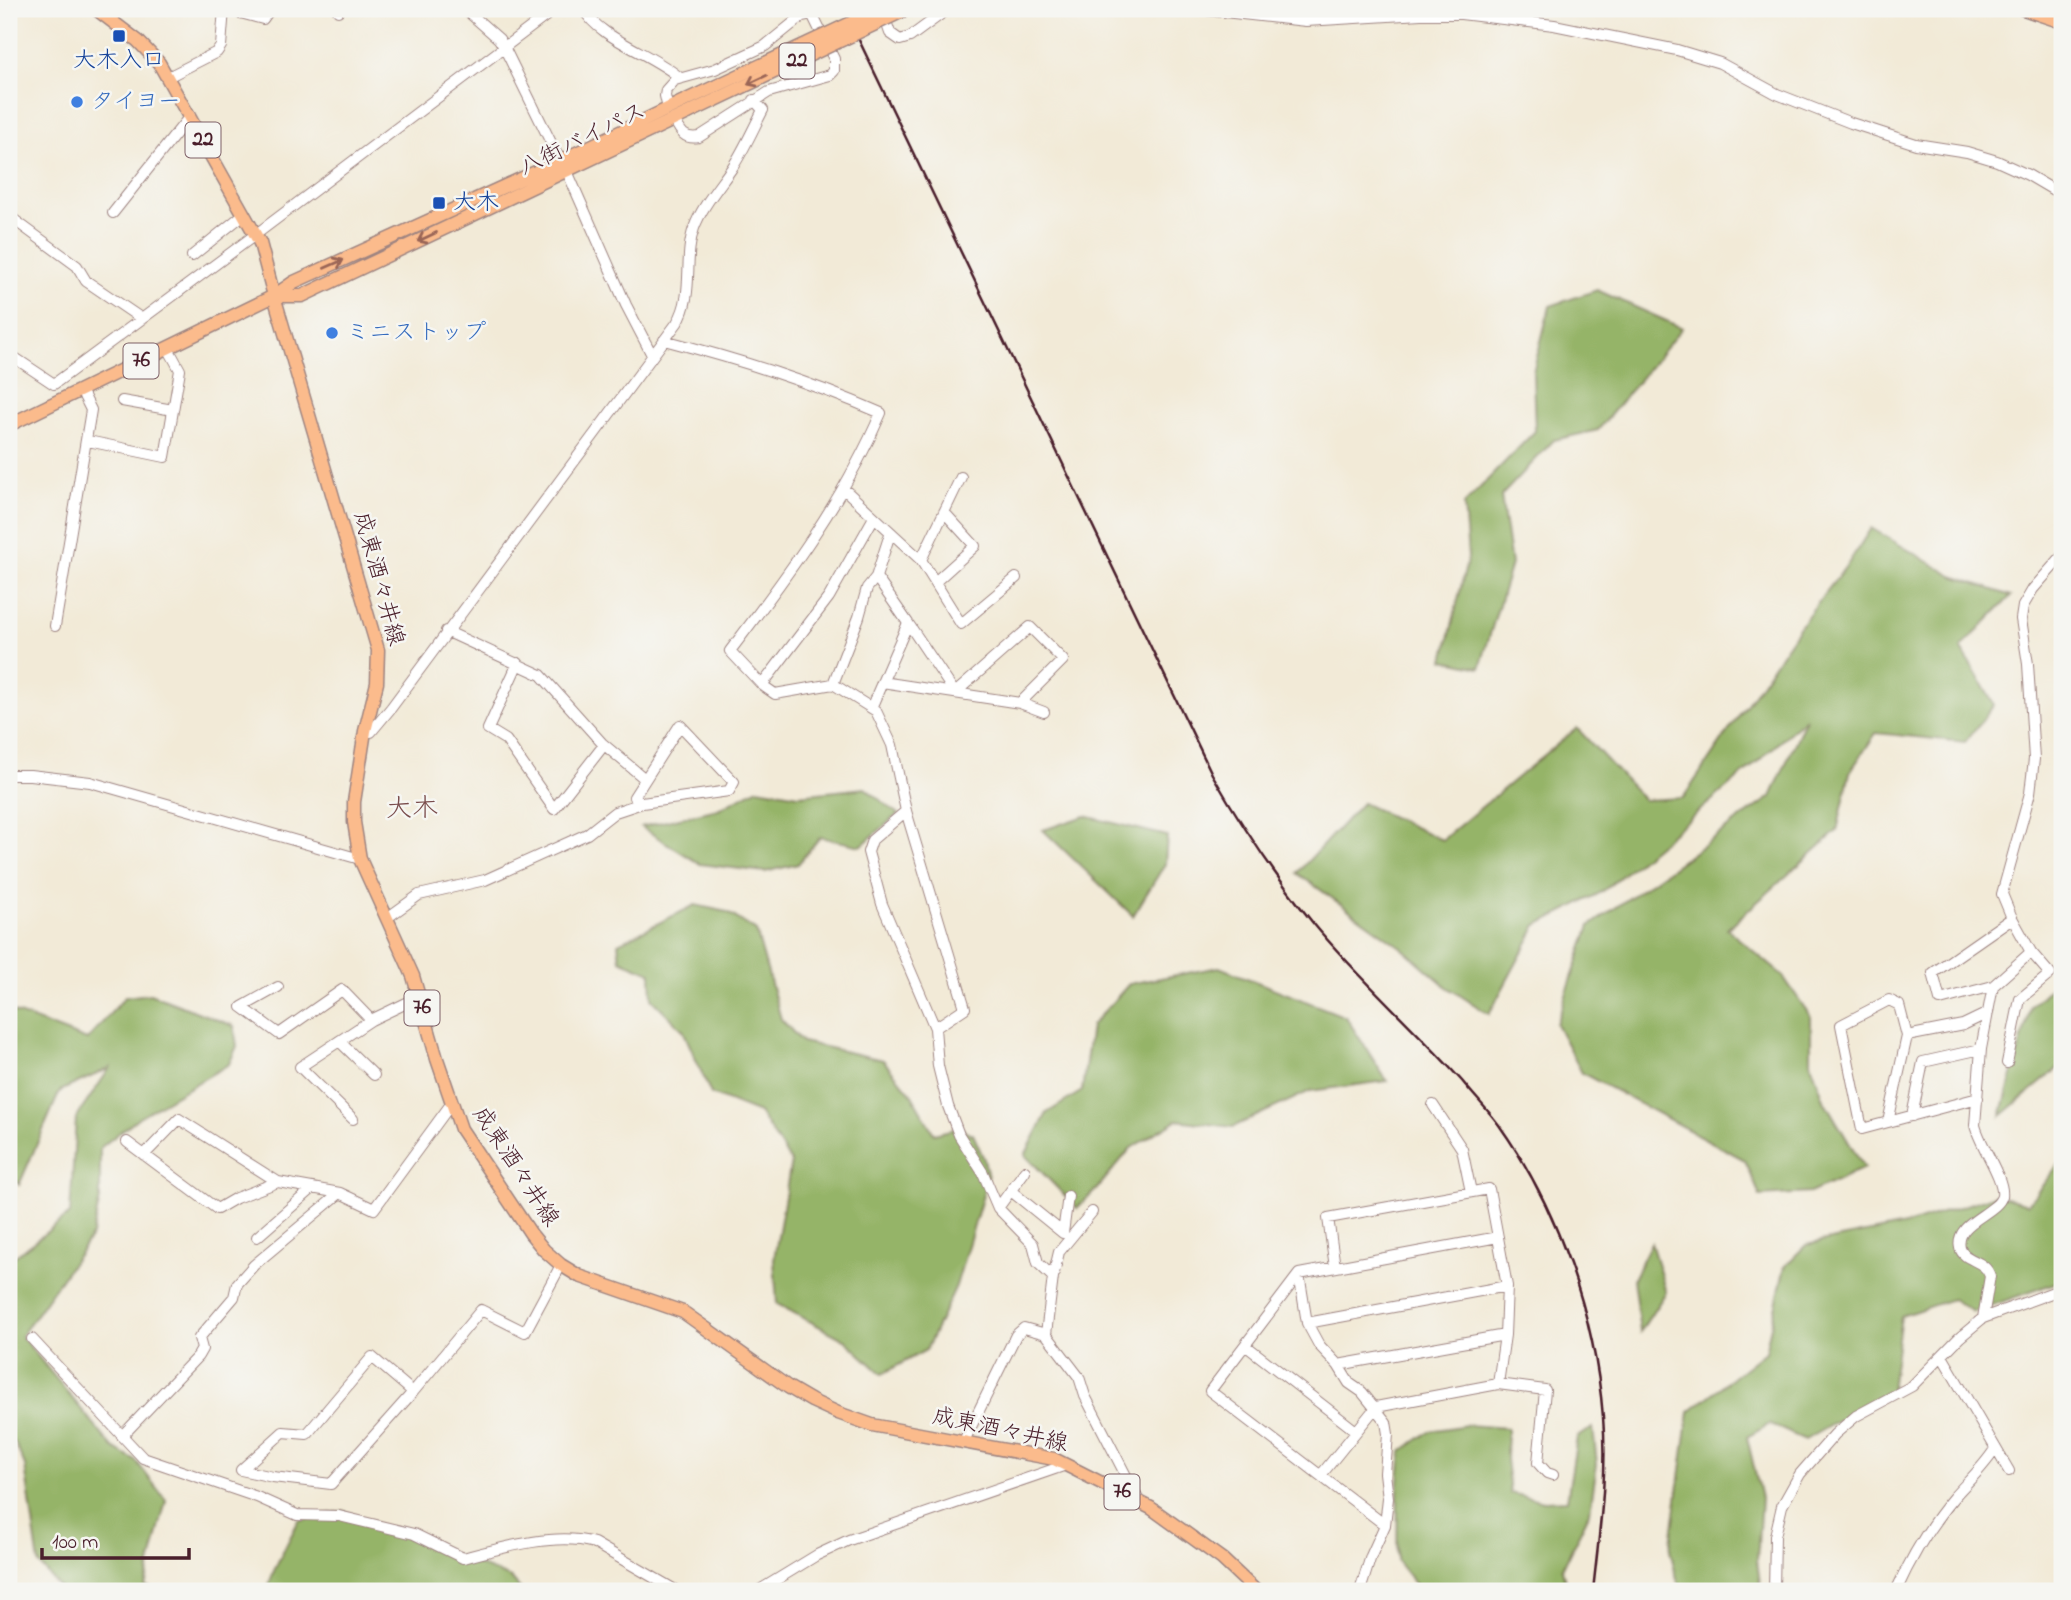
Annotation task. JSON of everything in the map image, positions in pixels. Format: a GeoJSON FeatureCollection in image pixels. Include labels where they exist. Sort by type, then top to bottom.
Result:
{"type":"FeatureCollection","features":[{"type":"Feature","properties":{"kind":"main road","name":"22"},"geometry":{"type":"LineString","coordinates":[[96,9],[148,51],[168,77],[264,253],[274,296]]}},
{"type":"Feature","properties":{"kind":"main road","name":"八街バイパス"},"geometry":{"type":"LineString","coordinates":[[685,108],[881,9]]}},
{"type":"Feature","properties":{"kind":"main road","name":"八街バイパス"},"geometry":{"type":"LineString","coordinates":[[9,425],[274,296],[302,296],[671,114],[907,9]]}},
{"type":"Feature","properties":{"kind":"main road"},"geometry":{"type":"LineString","coordinates":[[2023,9],[2062,22]]}},
{"type":"Feature","properties":{"kind":"main road","name":"成東酒々井線"},"geometry":{"type":"LineString","coordinates":[[274,296],[376,642],[379,665],[377,683],[365,731],[354,802],[360,859],[413,976],[461,1129],[525,1225],[544,1250],[579,1276],[683,1312],[788,1387],[821,1405],[873,1425],[1054,1460],[1139,1501],[1222,1559],[1255,1591]]}},
{"type":"Feature","properties":{"kind":"street"},"geometry":{"type":"LineString","coordinates":[[168,77],[217,52],[221,46],[225,9],[263,19],[271,9]]}},
{"type":"Feature","properties":{"kind":"street"},"geometry":{"type":"LineString","coordinates":[[465,9],[499,39],[504,47],[564,166],[626,305],[652,355]]}},
{"type":"Feature","properties":{"kind":"street"},"geometry":{"type":"LineString","coordinates":[[9,354],[54,384],[555,9]]}},
{"type":"Feature","properties":{"kind":"street"},"geometry":{"type":"LineString","coordinates":[[584,9],[594,24],[667,67],[680,78]]}},
{"type":"Feature","properties":{"kind":"street"},"geometry":{"type":"LineString","coordinates":[[881,9],[890,33],[900,40],[910,37],[948,9]]}},
{"type":"Feature","properties":{"kind":"street"},"geometry":{"type":"LineString","coordinates":[[1197,9],[1306,20],[1461,14],[1554,25],[1676,50],[1720,63],[1777,94],[1851,123],[1916,144],[1967,152],[1997,162],[2028,174],[2062,195]]}},
{"type":"Feature","properties":{"kind":"street"},"geometry":{"type":"LineString","coordinates":[[812,13],[834,59],[834,71],[823,78],[783,87],[754,100],[699,137],[687,137],[681,132],[665,96],[666,90],[680,78],[693,77],[715,69],[765,46],[802,16],[812,13]]}},
{"type":"Feature","properties":{"kind":"street"},"geometry":{"type":"LineString","coordinates":[[365,731],[371,732],[384,716],[685,311],[690,243],[700,214],[734,164],[763,110],[754,100]]}},
{"type":"Feature","properties":{"kind":"street"},"geometry":{"type":"LineString","coordinates":[[113,213],[190,116]]}},
{"type":"Feature","properties":{"kind":"street"},"geometry":{"type":"LineString","coordinates":[[192,256],[244,214]]}},
{"type":"Feature","properties":{"kind":"street"},"geometry":{"type":"LineString","coordinates":[[9,216],[77,266],[86,281],[142,319]]}},
{"type":"Feature","properties":{"kind":"street"},"geometry":{"type":"LineString","coordinates":[[664,340],[779,372],[881,413],[844,489],[784,580],[730,651],[762,685],[775,694],[833,684],[876,711],[892,745],[906,811],[965,1008],[935,1028]]}},
{"type":"Feature","properties":{"kind":"street"},"geometry":{"type":"LineString","coordinates":[[88,441],[165,457],[180,370],[168,348]]}},
{"type":"Feature","properties":{"kind":"street"},"geometry":{"type":"LineString","coordinates":[[55,626],[88,441],[91,410],[81,390]]}},
{"type":"Feature","properties":{"kind":"street"},"geometry":{"type":"LineString","coordinates":[[122,401],[173,410]]}},
{"type":"Feature","properties":{"kind":"street"},"geometry":{"type":"LineString","coordinates":[[921,560],[961,477]]}},
{"type":"Feature","properties":{"kind":"street"},"geometry":{"type":"LineString","coordinates":[[844,489],[873,519],[921,560],[961,624],[1016,578]]}},
{"type":"Feature","properties":{"kind":"street"},"geometry":{"type":"LineString","coordinates":[[935,582],[975,547],[944,512]]}},
{"type":"Feature","properties":{"kind":"street"},"geometry":{"type":"LineString","coordinates":[[762,685],[829,597],[873,519]]}},
{"type":"Feature","properties":{"kind":"street"},"geometry":{"type":"LineString","coordinates":[[833,684],[859,618],[867,588],[876,577],[890,534]]}},
{"type":"Feature","properties":{"kind":"street"},"geometry":{"type":"LineString","coordinates":[[2007,1063],[2020,999],[2050,974],[2031,952],[2002,894],[2030,793],[2034,759],[2028,664],[2021,619],[2023,606],[2033,589],[2062,556]]}},
{"type":"Feature","properties":{"kind":"street"},"geometry":{"type":"LineString","coordinates":[[876,577],[956,693]]}},
{"type":"Feature","properties":{"kind":"street"},"geometry":{"type":"LineString","coordinates":[[871,708],[908,623]]}},
{"type":"Feature","properties":{"kind":"street"},"geometry":{"type":"LineString","coordinates":[[956,693],[1030,627],[1063,660],[1020,703]]}},
{"type":"Feature","properties":{"kind":"street"},"geometry":{"type":"LineString","coordinates":[[446,631],[541,675],[604,745],[645,779]]}},
{"type":"Feature","properties":{"kind":"street"},"geometry":{"type":"LineString","coordinates":[[518,663],[488,729],[506,740],[554,809],[604,745]]}},
{"type":"Feature","properties":{"kind":"street"},"geometry":{"type":"LineString","coordinates":[[882,682],[1020,703],[1044,712]]}},
{"type":"Feature","properties":{"kind":"street"},"geometry":{"type":"LineString","coordinates":[[387,918],[419,895],[485,880],[587,834],[615,812],[642,803],[729,792],[734,782],[680,725],[634,797],[642,803]]}},
{"type":"Feature","properties":{"kind":"street"},"geometry":{"type":"LineString","coordinates":[[9,775],[90,782],[360,859]]}},
{"type":"Feature","properties":{"kind":"street"},"geometry":{"type":"LineString","coordinates":[[906,811],[872,840],[868,852],[882,904],[935,1028],[938,1066],[959,1135],[983,1173],[998,1208],[1033,1244],[1038,1264],[1052,1277]]}},
{"type":"Feature","properties":{"kind":"street"},"geometry":{"type":"LineString","coordinates":[[2012,918],[1933,973],[1940,1000],[1993,986],[2031,952]]}},
{"type":"Feature","properties":{"kind":"street"},"geometry":{"type":"LineString","coordinates":[[278,986],[242,1007],[279,1034],[342,990],[371,1020]]}},
{"type":"Feature","properties":{"kind":"street"},"geometry":{"type":"LineString","coordinates":[[1983,1318],[1990,1276],[1983,1264],[1964,1255],[1960,1249],[1960,1241],[1973,1221],[1997,1205],[2002,1196],[2002,1186],[1977,1136],[1975,1125],[1982,1049],[1993,986]]}},
{"type":"Feature","properties":{"kind":"street"},"geometry":{"type":"LineString","coordinates":[[353,1119],[300,1067],[371,1020],[419,997]]}},
{"type":"Feature","properties":{"kind":"street"},"geometry":{"type":"LineString","coordinates":[[1888,1122],[1908,1036],[1899,1005],[1889,1000],[1841,1026],[1862,1129],[1978,1098]]}},
{"type":"Feature","properties":{"kind":"street"},"geometry":{"type":"LineString","coordinates":[[1908,1036],[1963,1025],[1988,1013]]}},
{"type":"Feature","properties":{"kind":"street"},"geometry":{"type":"LineString","coordinates":[[339,1041],[374,1075]]}},
{"type":"Feature","properties":{"kind":"street"},"geometry":{"type":"LineString","coordinates":[[1912,1115],[1923,1062],[1982,1049]]}},
{"type":"Feature","properties":{"kind":"street"},"geometry":{"type":"LineString","coordinates":[[144,1155],[179,1119],[278,1182],[340,1193],[374,1209],[451,1104]]}},
{"type":"Feature","properties":{"kind":"street"},"geometry":{"type":"LineString","coordinates":[[1433,1105],[1462,1149],[1471,1192]]}},
{"type":"Feature","properties":{"kind":"street"},"geometry":{"type":"LineString","coordinates":[[127,1142],[217,1209],[236,1198],[278,1182]]}},
{"type":"Feature","properties":{"kind":"street"},"geometry":{"type":"LineString","coordinates":[[998,1208],[1025,1171]]}},
{"type":"Feature","properties":{"kind":"street"},"geometry":{"type":"LineString","coordinates":[[257,1237],[313,1188]]}},
{"type":"Feature","properties":{"kind":"street"},"geometry":{"type":"LineString","coordinates":[[1335,1267],[1328,1218],[1489,1189],[1507,1286],[1505,1335],[1498,1384]]}},
{"type":"Feature","properties":{"kind":"street"},"geometry":{"type":"LineString","coordinates":[[1011,1191],[1063,1233],[1068,1196]]}},
{"type":"Feature","properties":{"kind":"street"},"geometry":{"type":"LineString","coordinates":[[122,1436],[198,1356],[202,1349],[199,1338],[234,1297],[237,1284],[254,1265],[340,1193]]}},
{"type":"Feature","properties":{"kind":"street"},"geometry":{"type":"LineString","coordinates":[[1046,1334],[1052,1277],[1059,1252],[1093,1212]]}},
{"type":"Feature","properties":{"kind":"street"},"geometry":{"type":"LineString","coordinates":[[1385,1525],[1210,1391],[1300,1274],[1498,1237]]}},
{"type":"Feature","properties":{"kind":"street"},"geometry":{"type":"LineString","coordinates":[[413,1392],[372,1357],[307,1434],[284,1432],[241,1470],[331,1484],[413,1392],[481,1310],[525,1332],[561,1265]]}},
{"type":"Feature","properties":{"kind":"street"},"geometry":{"type":"LineString","coordinates":[[1300,1274],[1307,1323],[1319,1345],[1338,1365],[1349,1383],[1376,1407],[1386,1422],[1388,1434],[1385,1473],[1388,1497],[1385,1525],[1371,1556],[1360,1591]]}},
{"type":"Feature","properties":{"kind":"street"},"geometry":{"type":"LineString","coordinates":[[1307,1323],[1507,1286]]}},
{"type":"Feature","properties":{"kind":"street"},"geometry":{"type":"LineString","coordinates":[[1774,1591],[1777,1521],[1790,1489],[1800,1474],[1835,1434],[1856,1416],[1912,1386],[1959,1338],[1983,1318],[2062,1289]]}},
{"type":"Feature","properties":{"kind":"street"},"geometry":{"type":"LineString","coordinates":[[963,1443],[1016,1335],[1024,1328],[1046,1334],[1079,1377],[1085,1396],[1139,1501]]}},
{"type":"Feature","properties":{"kind":"street"},"geometry":{"type":"LineString","coordinates":[[1338,1365],[1505,1335]]}},
{"type":"Feature","properties":{"kind":"street"},"geometry":{"type":"LineString","coordinates":[[32,1339],[143,1458],[257,1497],[297,1515],[339,1516],[414,1534],[463,1558],[519,1544],[581,1539],[594,1543],[677,1591]]}},
{"type":"Feature","properties":{"kind":"street"},"geometry":{"type":"LineString","coordinates":[[1245,1345],[1356,1431]]}},
{"type":"Feature","properties":{"kind":"street"},"geometry":{"type":"LineString","coordinates":[[1942,1356],[2010,1471]]}},
{"type":"Feature","properties":{"kind":"street"},"geometry":{"type":"LineString","coordinates":[[1321,1475],[1376,1407],[1498,1384],[1545,1390],[1538,1463],[1547,1473],[1553,1475]]}},
{"type":"Feature","properties":{"kind":"street"},"geometry":{"type":"LineString","coordinates":[[1896,1591],[1928,1531],[1995,1449]]}},
{"type":"Feature","properties":{"kind":"street"},"geometry":{"type":"LineString","coordinates":[[758,1591],[817,1555],[849,1540],[1066,1465]]}},
{"type":"Feature","properties":{"kind":"green space"},"geometry":{"type":"Polygon","coordinates":[[[1597,290],[1682,328],[1598,430],[1554,440],[1501,496],[1511,564],[1480,668],[1444,660],[1468,557],[1464,504],[1535,431],[1533,372],[1550,306],[1597,290]]]}},
{"type":"Feature","properties":{"kind":"green space"},"geometry":{"type":"Polygon","coordinates":[[[1871,528],[1953,576],[2011,596],[1961,648],[1994,705],[1965,742],[1876,733],[1850,772],[1837,831],[1727,929],[1782,975],[1811,1017],[1811,1063],[1825,1102],[1864,1168],[1810,1193],[1760,1196],[1745,1160],[1582,1073],[1556,1024],[1590,926],[1771,797],[1806,718],[1602,892],[1537,925],[1489,1014],[1447,987],[1402,948],[1297,873],[1362,803],[1442,840],[1577,728],[1644,800],[1683,798],[1871,528]]]}},
{"type":"Feature","properties":{"kind":"green space"},"geometry":{"type":"Polygon","coordinates":[[[758,788],[799,795],[865,788],[898,814],[861,846],[820,837],[798,864],[765,872],[700,864],[641,827],[718,809],[758,788]]]}},
{"type":"Feature","properties":{"kind":"green space"},"geometry":{"type":"Polygon","coordinates":[[[1085,816],[1167,836],[1165,864],[1133,916],[1043,830],[1085,816]]]}},
{"type":"Feature","properties":{"kind":"green space"},"geometry":{"type":"Polygon","coordinates":[[[695,905],[727,912],[756,931],[781,1019],[802,1042],[883,1060],[910,1092],[934,1134],[958,1128],[973,1134],[984,1159],[988,1178],[956,1286],[926,1350],[882,1374],[845,1340],[777,1304],[774,1259],[791,1162],[759,1113],[711,1094],[683,1030],[652,999],[651,973],[620,960],[618,943],[695,905]]]}},
{"type":"Feature","properties":{"kind":"green space"},"geometry":{"type":"Polygon","coordinates":[[[1219,967],[1346,1017],[1387,1081],[1310,1091],[1233,1127],[1177,1120],[1131,1148],[1077,1208],[1025,1155],[1047,1113],[1082,1091],[1091,1026],[1129,984],[1219,967]]]}},
{"type":"Feature","properties":{"kind":"green space"},"geometry":{"type":"Polygon","coordinates":[[[2056,982],[2062,983],[2062,1065],[2001,1116],[2031,1006],[2056,982]]]}},
{"type":"Feature","properties":{"kind":"green space"},"geometry":{"type":"Polygon","coordinates":[[[150,994],[234,1026],[237,1046],[229,1064],[139,1117],[100,1148],[100,1199],[92,1235],[21,1336],[113,1448],[136,1461],[166,1500],[145,1586],[158,1591],[62,1591],[39,1564],[25,1466],[15,1443],[9,1440],[9,1261],[70,1214],[76,1118],[110,1068],[60,1091],[19,1185],[9,1173],[9,1017],[11,1011],[87,1040],[125,997],[150,994]]]}},
{"type":"Feature","properties":{"kind":"green space"},"geometry":{"type":"Polygon","coordinates":[[[2062,1160],[2062,1275],[2058,1282],[1973,1312],[1952,1299],[1901,1316],[1891,1390],[1805,1440],[1770,1424],[1747,1437],[1761,1498],[1757,1561],[1761,1591],[1680,1591],[1670,1550],[1689,1412],[1765,1352],[1785,1266],[1806,1245],[1910,1224],[1995,1195],[2028,1204],[2062,1160]]]}},
{"type":"Feature","properties":{"kind":"green space"},"geometry":{"type":"Polygon","coordinates":[[[1651,1243],[1666,1292],[1640,1332],[1633,1279],[1651,1243]]]}},
{"type":"Feature","properties":{"kind":"green space"},"geometry":{"type":"Polygon","coordinates":[[[1467,1425],[1507,1428],[1506,1459],[1510,1493],[1544,1501],[1567,1500],[1577,1437],[1593,1428],[1597,1464],[1590,1511],[1562,1569],[1567,1591],[1421,1591],[1397,1561],[1398,1490],[1402,1451],[1430,1431],[1467,1425]]]}},
{"type":"Feature","properties":{"kind":"green space"},"geometry":{"type":"Polygon","coordinates":[[[343,1511],[511,1578],[522,1591],[267,1591],[275,1568],[299,1520],[343,1511]]]}},
{"type":"Feature","properties":{"kind":"railway"},"geometry":{"type":"LineString","coordinates":[[844,9],[1223,793],[1272,869],[1313,923],[1349,964],[1444,1061],[1490,1114],[1520,1157],[1539,1191],[1570,1264],[1592,1340],[1599,1379],[1604,1461],[1593,1591]]}},
{"type":"Feature","properties":{"kind":"place","name":"大木入口"},"geometry":{"type":"Point","coordinates":[119,36]}},
{"type":"Feature","properties":{"kind":"place","name":"タイヨー"},"geometry":{"type":"Point","coordinates":[77,102]}},
{"type":"Feature","properties":{"kind":"place","name":"大木"},"geometry":{"type":"Point","coordinates":[439,203]}},
{"type":"Feature","properties":{"kind":"place","name":"ミニストップ"},"geometry":{"type":"Point","coordinates":[332,333]}},
{"type":"Feature","properties":{"kind":"district","name":"大木"},"geometry":{"type":"Point","coordinates":[412,810]}}]}
